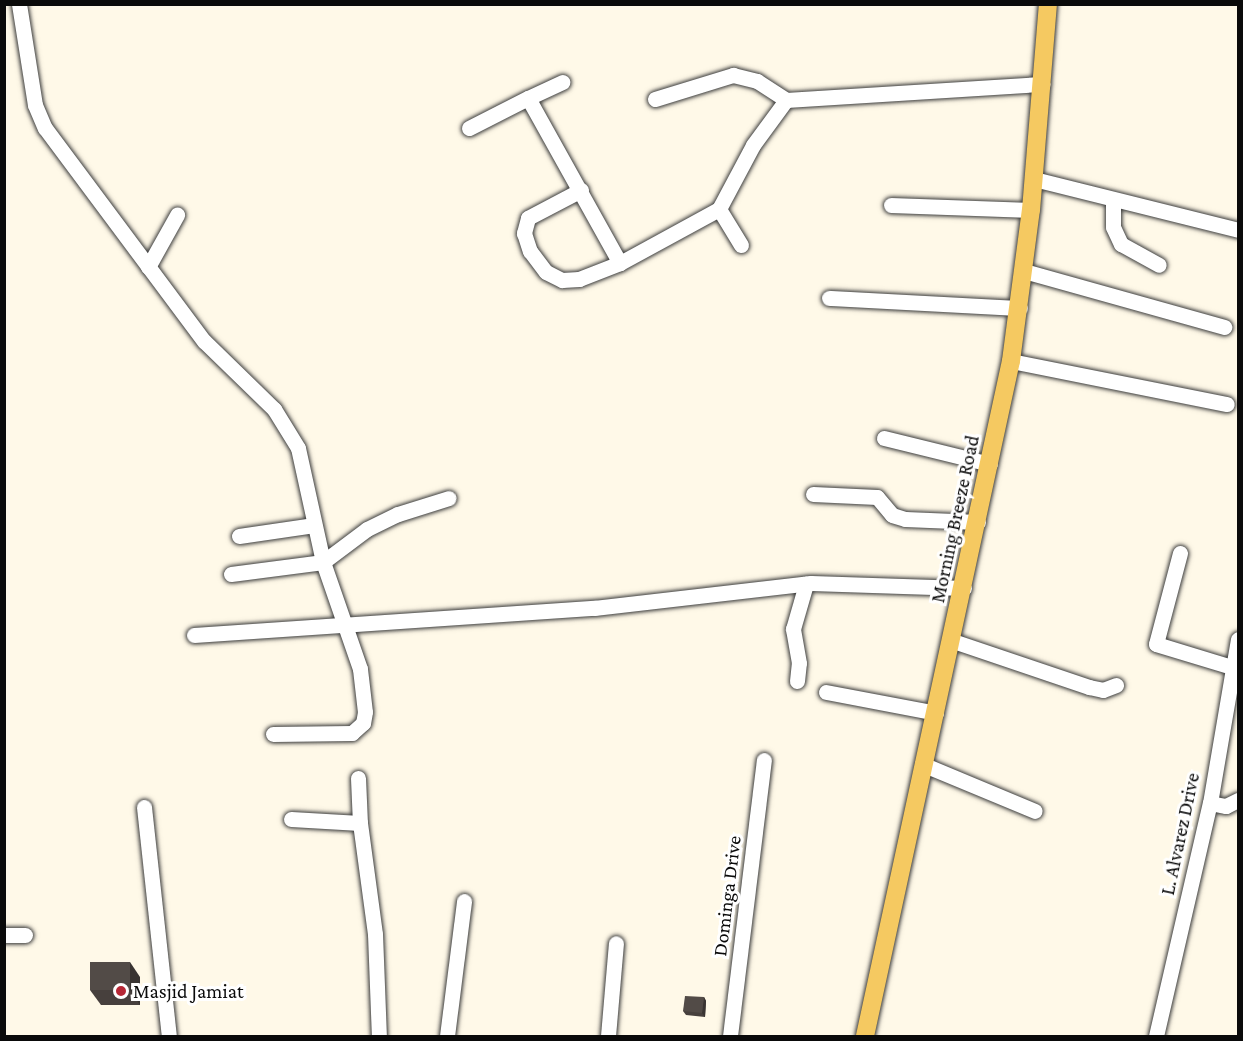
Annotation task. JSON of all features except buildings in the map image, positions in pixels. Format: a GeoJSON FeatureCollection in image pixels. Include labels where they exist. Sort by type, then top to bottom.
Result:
{"type":"FeatureCollection","features":[{"type":"Feature","properties":{"kind":"main road","name":"Morning Breeze Road"},"geometry":{"type":"LineString","coordinates":[[865,1036],[922,764],[953,641],[1011,361],[1020,308],[1031,210],[1048,4]]}},
{"type":"Feature","properties":{"kind":"street"},"geometry":{"type":"LineString","coordinates":[[19,4],[39,117],[204,341],[288,426],[298,448],[323,562],[360,669],[363,723],[359,729],[344,734],[273,734]]}},
{"type":"Feature","properties":{"kind":"street"},"geometry":{"type":"LineString","coordinates":[[655,99],[733,75],[757,81],[786,100],[1043,84]]}},
{"type":"Feature","properties":{"kind":"street"},"geometry":{"type":"LineString","coordinates":[[469,128],[562,82]]}},
{"type":"Feature","properties":{"kind":"street"},"geometry":{"type":"LineString","coordinates":[[528,98],[620,263]]}},
{"type":"Feature","properties":{"kind":"street"},"geometry":{"type":"LineString","coordinates":[[580,190],[528,218],[524,233],[530,251],[546,272],[562,280],[579,279],[620,263],[719,209],[753,145],[786,100]]}},
{"type":"Feature","properties":{"kind":"street"},"geometry":{"type":"LineString","coordinates":[[1034,180],[1239,231]]}},
{"type":"Feature","properties":{"kind":"street"},"geometry":{"type":"LineString","coordinates":[[1113,200],[1113,227],[1121,244],[1159,265]]}},
{"type":"Feature","properties":{"kind":"street"},"geometry":{"type":"LineString","coordinates":[[891,205],[1031,210]]}},
{"type":"Feature","properties":{"kind":"street"},"geometry":{"type":"LineString","coordinates":[[719,209],[741,245]]}},
{"type":"Feature","properties":{"kind":"street"},"geometry":{"type":"LineString","coordinates":[[148,267],[177,215]]}},
{"type":"Feature","properties":{"kind":"street"},"geometry":{"type":"LineString","coordinates":[[1024,271],[1224,327]]}},
{"type":"Feature","properties":{"kind":"street"},"geometry":{"type":"LineString","coordinates":[[829,298],[1020,308]]}},
{"type":"Feature","properties":{"kind":"street"},"geometry":{"type":"LineString","coordinates":[[1011,361],[1227,404]]}},
{"type":"Feature","properties":{"kind":"street"},"geometry":{"type":"LineString","coordinates":[[884,438],[990,464]]}},
{"type":"Feature","properties":{"kind":"street"},"geometry":{"type":"LineString","coordinates":[[813,494],[877,497],[892,515],[905,519],[978,522]]}},
{"type":"Feature","properties":{"kind":"street"},"geometry":{"type":"LineString","coordinates":[[231,574],[323,562],[367,528],[398,514],[450,498]]}},
{"type":"Feature","properties":{"kind":"street"},"geometry":{"type":"LineString","coordinates":[[239,536],[314,525]]}},
{"type":"Feature","properties":{"kind":"street"},"geometry":{"type":"LineString","coordinates":[[1180,553],[1156,644],[1235,668]]}},
{"type":"Feature","properties":{"kind":"street"},"geometry":{"type":"LineString","coordinates":[[797,681],[799,663],[793,628],[806,584]]}},
{"type":"Feature","properties":{"kind":"street"},"geometry":{"type":"LineString","coordinates":[[194,635],[342,622],[594,608],[806,584],[964,588]]}},
{"type":"Feature","properties":{"kind":"street","name":"L. Alvarez Drive"},"geometry":{"type":"LineString","coordinates":[[1156,1036],[1210,804],[1218,743],[1235,668],[1239,639]]}},
{"type":"Feature","properties":{"kind":"street"},"geometry":{"type":"LineString","coordinates":[[953,641],[1089,687],[1104,690],[1116,685]]}},
{"type":"Feature","properties":{"kind":"street"},"geometry":{"type":"LineString","coordinates":[[826,692],[936,713]]}},
{"type":"Feature","properties":{"kind":"street","name":"Dominga Drive"},"geometry":{"type":"LineString","coordinates":[[730,1036],[764,760]]}},
{"type":"Feature","properties":{"kind":"street"},"geometry":{"type":"LineString","coordinates":[[922,764],[1035,810]]}},
{"type":"Feature","properties":{"kind":"street"},"geometry":{"type":"LineString","coordinates":[[358,778],[360,823],[375,933],[379,1036]]}},
{"type":"Feature","properties":{"kind":"street"},"geometry":{"type":"LineString","coordinates":[[1210,804],[1232,805],[1239,800]]}},
{"type":"Feature","properties":{"kind":"street"},"geometry":{"type":"LineString","coordinates":[[144,807],[169,1036]]}},
{"type":"Feature","properties":{"kind":"street"},"geometry":{"type":"LineString","coordinates":[[291,819],[360,823]]}},
{"type":"Feature","properties":{"kind":"street"},"geometry":{"type":"LineString","coordinates":[[447,1036],[464,901]]}},
{"type":"Feature","properties":{"kind":"street"},"geometry":{"type":"LineString","coordinates":[[4,935],[25,935]]}},
{"type":"Feature","properties":{"kind":"street"},"geometry":{"type":"LineString","coordinates":[[608,1036],[616,943]]}},
{"type":"Feature","properties":{"kind":"place","name":"Masjid Jamiat"},"geometry":{"type":"Point","coordinates":[121,991]}}]}
